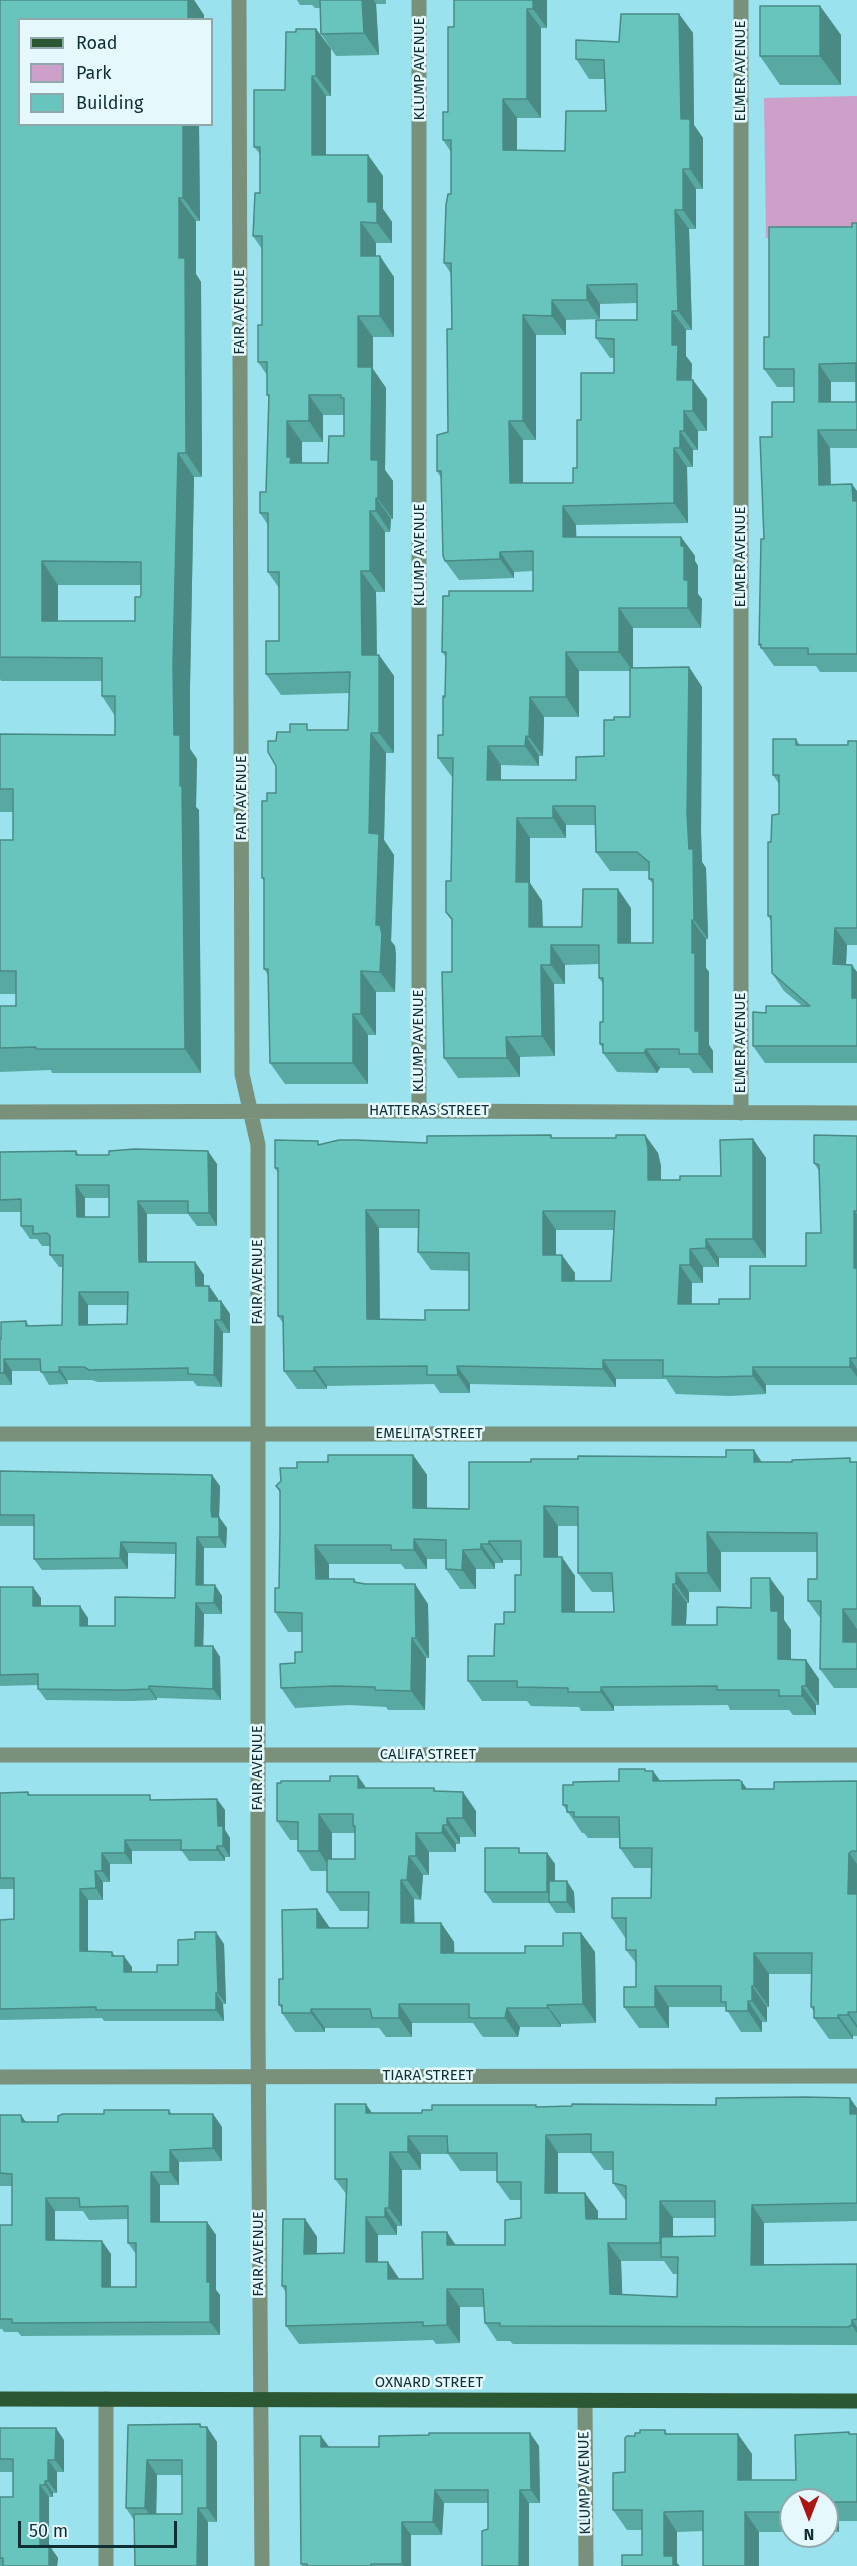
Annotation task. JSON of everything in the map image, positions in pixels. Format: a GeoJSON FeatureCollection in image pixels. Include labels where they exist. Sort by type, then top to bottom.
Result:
{"type":"FeatureCollection","features":[{"type":"Feature","properties":{"kind":"main road","name":"OXNARD STREET"},"geometry":{"type":"LineString","coordinates":[[0,2399],[857,2401]]}},
{"type":"Feature","properties":{"kind":"street","name":"FAIR AVENUE"},"geometry":{"type":"LineString","coordinates":[[239,0],[242,1074],[248,1111],[258,1145],[258,2077],[262,2566]]}},
{"type":"Feature","properties":{"kind":"street","name":"KLUMP AVENUE"},"geometry":{"type":"LineString","coordinates":[[419,0],[419,1111]]}},
{"type":"Feature","properties":{"kind":"street","name":"ELMER AVENUE"},"geometry":{"type":"LineString","coordinates":[[741,0],[741,1113]]}},
{"type":"Feature","properties":{"kind":"street","name":"HATTERAS STREET"},"geometry":{"type":"LineString","coordinates":[[0,1112],[857,1113]]}},
{"type":"Feature","properties":{"kind":"street","name":"EMELITA STREET"},"geometry":{"type":"LineString","coordinates":[[0,1434],[857,1434]]}},
{"type":"Feature","properties":{"kind":"street","name":"CALIFA STREET"},"geometry":{"type":"LineString","coordinates":[[0,1755],[857,1755]]}},
{"type":"Feature","properties":{"kind":"street","name":"TIARA STREET"},"geometry":{"type":"LineString","coordinates":[[0,2077],[857,2076]]}},
{"type":"Feature","properties":{"kind":"street"},"geometry":{"type":"LineString","coordinates":[[106,2399],[106,2566]]}},
{"type":"Feature","properties":{"kind":"street","name":"KLUMP AVENUE"},"geometry":{"type":"LineString","coordinates":[[585,2401],[586,2566]]}},
{"type":"Feature","properties":{"kind":"green space"},"geometry":{"type":"Polygon","coordinates":[[[857,96],[857,236],[766,238],[764,98],[857,96]]]}},
{"type":"Feature","properties":{"kind":"building"},"geometry":{"type":"Polygon","coordinates":[[[0,0],[188,0],[188,18],[18,18],[18,126],[183,126],[183,198],[179,198],[179,258],[185,258],[186,453],[178,453],[173,664],[174,735],[180,735],[180,786],[182,786],[185,1049],[0,1048],[0,1006],[16,1006],[16,971],[0,971],[0,840],[13,840],[13,789],[0,789],[0,734],[115,735],[115,696],[102,696],[102,658],[0,657],[0,0]],[[42,561],[42,621],[135,621],[135,597],[141,595],[141,562],[42,561]]]}},
{"type":"Feature","properties":{"kind":"building"},"geometry":{"type":"Polygon","coordinates":[[[320,0],[362,0],[364,33],[321,34],[320,0]]]}},
{"type":"Feature","properties":{"kind":"building"},"geometry":{"type":"Polygon","coordinates":[[[454,0],[533,0],[533,9],[527,9],[527,99],[503,99],[503,150],[565,151],[566,111],[606,111],[604,60],[576,59],[576,40],[619,42],[621,14],[679,14],[681,119],[690,119],[690,169],[683,169],[683,210],[675,210],[678,311],[672,311],[672,345],[678,345],[677,380],[693,380],[693,411],[684,411],[684,431],[680,431],[680,448],[674,448],[674,503],[563,506],[563,537],[681,537],[681,546],[684,546],[684,580],[688,580],[688,608],[619,608],[619,652],[566,652],[566,697],[530,697],[529,737],[526,736],[525,746],[488,746],[487,780],[576,780],[576,757],[604,756],[604,720],[614,720],[614,717],[630,717],[630,668],[689,667],[687,813],[689,849],[693,849],[692,953],[695,953],[695,1031],[699,1031],[699,1054],[679,1054],[679,1049],[646,1049],[644,1053],[603,1053],[603,1044],[600,1044],[600,1022],[603,1022],[603,978],[599,978],[599,945],[551,945],[551,965],[541,965],[542,1036],[506,1037],[507,1058],[444,1058],[442,972],[452,972],[452,919],[446,912],[446,881],[451,881],[453,758],[438,758],[438,735],[443,735],[443,696],[445,697],[446,652],[442,652],[443,596],[449,596],[449,591],[533,591],[533,551],[500,552],[500,559],[445,561],[443,556],[441,471],[437,471],[437,435],[448,432],[447,329],[452,329],[451,263],[444,263],[446,205],[448,194],[451,194],[451,140],[443,140],[443,112],[448,112],[448,27],[454,27],[454,0]],[[637,284],[587,285],[587,300],[552,300],[552,316],[523,315],[523,421],[509,421],[510,483],[573,483],[573,468],[577,468],[577,420],[581,420],[581,373],[614,373],[614,339],[596,338],[596,320],[637,320],[637,284]],[[553,806],[553,818],[517,818],[516,882],[529,882],[529,927],[582,927],[583,889],[618,889],[618,943],[653,943],[653,879],[649,879],[649,862],[637,852],[596,852],[595,806],[553,806]]]}},
{"type":"Feature","properties":{"kind":"building"},"geometry":{"type":"Polygon","coordinates":[[[760,6],[820,6],[820,56],[760,56],[760,6]]]}},
{"type":"Feature","properties":{"kind":"building"},"geometry":{"type":"Polygon","coordinates":[[[296,29],[316,29],[316,76],[312,76],[312,155],[368,155],[368,202],[377,202],[377,223],[361,222],[361,256],[380,256],[380,316],[358,316],[358,367],[372,367],[371,460],[378,460],[378,499],[376,498],[376,511],[370,511],[370,571],[361,571],[362,655],[379,655],[379,733],[371,733],[369,833],[379,834],[376,925],[380,925],[382,934],[380,972],[361,971],[361,1014],[353,1014],[353,1063],[270,1063],[268,969],[264,969],[262,801],[267,801],[267,793],[276,793],[276,766],[268,752],[268,741],[276,741],[277,732],[290,732],[290,724],[307,724],[307,730],[348,730],[350,672],[266,674],[266,641],[279,641],[279,572],[268,572],[268,513],[260,513],[260,492],[266,492],[269,395],[267,395],[267,362],[258,362],[258,325],[262,325],[262,236],[253,236],[255,193],[260,193],[260,147],[254,147],[254,90],[285,90],[286,32],[296,32],[296,29]],[[309,395],[309,421],[287,421],[287,457],[291,457],[290,463],[328,463],[329,436],[344,436],[344,398],[341,398],[341,395],[309,395]]]}},
{"type":"Feature","properties":{"kind":"building"},"geometry":{"type":"Polygon","coordinates":[[[852,223],[857,223],[857,430],[818,430],[819,485],[852,484],[853,501],[857,501],[857,654],[808,654],[808,648],[761,648],[761,644],[759,645],[761,539],[764,539],[760,437],[772,437],[772,402],[794,402],[794,369],[764,369],[764,337],[769,337],[769,227],[852,227],[852,223]],[[856,363],[819,364],[819,402],[856,402],[856,363]]]}},
{"type":"Feature","properties":{"kind":"building"},"geometry":{"type":"Polygon","coordinates":[[[773,739],[796,739],[796,745],[848,745],[848,741],[857,741],[857,928],[835,928],[833,964],[852,965],[852,998],[857,998],[857,1046],[753,1046],[753,1012],[766,1013],[766,1006],[810,1006],[772,973],[771,916],[768,916],[768,842],[771,842],[772,815],[779,814],[779,775],[773,775],[773,739]]]}},
{"type":"Feature","properties":{"kind":"building"},"geometry":{"type":"Polygon","coordinates":[[[551,1135],[551,1138],[616,1138],[616,1135],[645,1135],[648,1148],[648,1180],[680,1180],[680,1176],[721,1176],[720,1140],[753,1139],[753,1239],[706,1239],[706,1248],[690,1249],[690,1265],[680,1265],[678,1304],[719,1304],[719,1299],[750,1299],[750,1266],[806,1266],[806,1233],[821,1233],[819,1165],[814,1163],[814,1135],[857,1136],[854,1268],[857,1268],[857,1358],[850,1358],[850,1367],[753,1367],[753,1376],[717,1377],[663,1376],[663,1360],[603,1360],[603,1369],[457,1366],[458,1375],[427,1375],[427,1366],[314,1367],[314,1371],[284,1371],[283,1316],[278,1316],[278,1168],[275,1168],[275,1140],[318,1141],[318,1145],[339,1140],[427,1143],[427,1136],[551,1135]],[[366,1210],[367,1319],[425,1320],[425,1310],[469,1310],[469,1253],[418,1252],[419,1210],[366,1210]],[[543,1211],[543,1255],[562,1255],[562,1281],[611,1281],[615,1211],[543,1211]]]}},
{"type":"Feature","properties":{"kind":"building"},"geometry":{"type":"Polygon","coordinates":[[[135,1149],[208,1151],[209,1213],[188,1213],[188,1201],[138,1201],[139,1262],[195,1262],[196,1286],[209,1286],[209,1301],[221,1301],[221,1320],[215,1320],[214,1375],[188,1374],[188,1368],[89,1370],[84,1367],[59,1367],[59,1372],[41,1372],[40,1359],[4,1359],[4,1373],[0,1373],[1,1322],[26,1321],[26,1326],[62,1325],[63,1255],[50,1255],[50,1236],[47,1233],[33,1234],[33,1226],[21,1226],[21,1199],[0,1200],[0,1152],[76,1151],[76,1155],[109,1155],[109,1151],[135,1149]],[[76,1185],[77,1217],[109,1217],[109,1185],[76,1185]],[[79,1292],[79,1325],[127,1324],[128,1292],[79,1292]]]}},
{"type":"Feature","properties":{"kind":"building"},"geometry":{"type":"Polygon","coordinates":[[[726,1450],[754,1450],[754,1462],[850,1458],[850,1462],[857,1462],[857,1609],[843,1609],[843,1642],[857,1642],[857,1669],[820,1669],[821,1601],[808,1601],[808,1579],[817,1579],[817,1533],[707,1532],[708,1573],[676,1573],[676,1584],[673,1584],[672,1625],[717,1625],[717,1607],[751,1608],[751,1578],[770,1578],[771,1611],[778,1611],[778,1659],[806,1660],[806,1686],[802,1686],[802,1696],[779,1696],[779,1690],[717,1690],[717,1686],[601,1687],[601,1692],[568,1692],[568,1688],[517,1687],[517,1681],[468,1681],[468,1656],[494,1656],[495,1624],[504,1624],[504,1612],[515,1612],[515,1575],[521,1575],[521,1541],[489,1541],[489,1544],[481,1544],[481,1549],[463,1550],[462,1570],[446,1569],[446,1540],[414,1539],[414,1550],[391,1550],[391,1545],[315,1545],[316,1579],[354,1579],[354,1582],[365,1584],[415,1584],[416,1638],[412,1638],[411,1691],[335,1686],[281,1688],[280,1664],[295,1663],[295,1652],[302,1652],[302,1613],[275,1612],[275,1588],[279,1588],[280,1530],[280,1490],[276,1486],[281,1481],[280,1468],[297,1468],[297,1462],[328,1462],[328,1455],[413,1455],[413,1508],[469,1509],[469,1462],[531,1462],[531,1459],[578,1459],[578,1456],[726,1457],[726,1450]],[[544,1506],[544,1557],[562,1557],[562,1612],[614,1612],[612,1573],[578,1573],[578,1507],[544,1506]]]}},
{"type":"Feature","properties":{"kind":"building"},"geometry":{"type":"Polygon","coordinates":[[[0,1471],[212,1475],[211,1510],[212,1517],[219,1517],[219,1537],[197,1537],[196,1585],[215,1585],[214,1603],[196,1603],[195,1646],[213,1646],[213,1689],[149,1686],[149,1689],[123,1690],[38,1689],[38,1674],[0,1675],[0,1587],[33,1587],[33,1606],[80,1606],[80,1626],[115,1626],[115,1597],[175,1598],[176,1543],[121,1542],[120,1558],[34,1559],[34,1515],[0,1515],[0,1471]]]}},
{"type":"Feature","properties":{"kind":"building"},"geometry":{"type":"Polygon","coordinates":[[[619,1769],[653,1771],[653,1781],[739,1780],[742,1782],[742,1789],[774,1789],[774,1782],[857,1781],[857,1851],[849,1853],[848,1894],[857,1894],[857,2012],[838,2015],[838,2018],[814,2018],[814,2007],[811,2007],[812,1953],[754,1953],[754,1986],[752,1986],[752,2001],[748,2001],[748,2011],[726,2011],[726,2002],[721,2002],[721,1986],[655,1986],[655,2007],[624,2007],[624,1987],[636,1987],[636,1950],[626,1950],[626,1918],[612,1918],[612,1898],[651,1898],[652,1848],[620,1848],[619,1817],[574,1817],[574,1812],[567,1812],[567,1805],[563,1805],[563,1785],[573,1785],[573,1782],[619,1781],[619,1769]]]}},
{"type":"Feature","properties":{"kind":"building"},"geometry":{"type":"Polygon","coordinates":[[[330,1776],[358,1776],[358,1788],[434,1788],[434,1791],[463,1792],[463,1818],[447,1818],[447,1825],[443,1825],[442,1833],[416,1833],[416,1856],[409,1856],[407,1880],[401,1880],[401,1923],[441,1923],[441,1953],[525,1953],[525,1946],[563,1946],[563,1933],[581,1933],[583,2004],[547,2005],[548,2008],[507,2008],[505,2018],[471,2018],[469,2017],[469,2004],[399,2004],[399,2018],[372,2018],[370,2009],[311,2009],[311,2013],[282,2013],[282,2005],[279,2005],[279,1979],[283,1979],[282,1910],[317,1909],[317,1928],[368,1928],[369,1892],[327,1892],[327,1859],[355,1859],[353,1814],[319,1814],[319,1851],[298,1851],[298,1822],[277,1821],[277,1783],[281,1781],[330,1781],[330,1776]]]}},
{"type":"Feature","properties":{"kind":"building"},"geometry":{"type":"Polygon","coordinates":[[[28,1792],[28,1795],[150,1795],[150,1800],[217,1799],[218,1826],[223,1826],[223,1846],[217,1846],[217,1850],[181,1850],[181,1840],[125,1840],[125,1853],[102,1853],[102,1871],[95,1871],[96,1888],[80,1889],[80,1951],[112,1952],[112,1956],[124,1956],[124,1972],[157,1972],[157,1965],[178,1965],[178,1940],[195,1939],[195,1932],[216,1932],[218,1993],[216,1993],[216,2010],[96,2010],[96,2007],[0,2009],[0,1920],[14,1919],[14,1878],[0,1878],[0,1793],[28,1792]]]}},
{"type":"Feature","properties":{"kind":"building"},"geometry":{"type":"Polygon","coordinates":[[[485,1848],[519,1848],[519,1853],[547,1853],[547,1892],[485,1892],[485,1848]]]}},
{"type":"Feature","properties":{"kind":"building"},"geometry":{"type":"Polygon","coordinates":[[[549,1881],[567,1881],[567,1902],[549,1902],[549,1881]]]}},
{"type":"Feature","properties":{"kind":"building"},"geometry":{"type":"Polygon","coordinates":[[[716,2098],[850,2098],[850,2114],[857,2114],[857,2203],[752,2205],[751,2265],[857,2264],[857,2319],[852,2320],[852,2325],[848,2327],[500,2326],[500,2323],[485,2323],[483,2289],[447,2289],[447,2325],[423,2326],[423,2322],[286,2326],[286,2286],[282,2286],[283,2219],[305,2219],[304,2254],[344,2253],[347,2179],[335,2179],[335,2104],[366,2104],[366,2113],[422,2113],[422,2110],[432,2110],[432,2105],[536,2105],[536,2107],[572,2106],[572,2104],[716,2105],[716,2098]],[[591,2134],[546,2135],[545,2193],[585,2193],[586,2219],[626,2219],[626,2186],[613,2183],[613,2152],[591,2152],[591,2134]],[[408,2136],[408,2152],[390,2152],[389,2208],[385,2208],[385,2217],[366,2217],[366,2262],[388,2262],[388,2279],[423,2279],[422,2232],[447,2232],[447,2245],[505,2245],[505,2220],[521,2218],[521,2182],[497,2182],[497,2153],[448,2153],[447,2136],[408,2136]],[[660,2201],[660,2243],[608,2243],[610,2294],[677,2297],[678,2257],[661,2257],[661,2237],[715,2236],[715,2201],[660,2201]]]}},
{"type":"Feature","properties":{"kind":"building"},"geometry":{"type":"Polygon","coordinates":[[[104,2110],[169,2110],[169,2114],[213,2114],[213,2148],[170,2150],[170,2172],[151,2172],[151,2222],[207,2222],[210,2322],[12,2323],[12,2319],[0,2319],[0,2225],[12,2225],[12,2174],[0,2173],[0,2115],[21,2115],[22,2122],[58,2122],[58,2116],[63,2114],[104,2114],[104,2110]],[[46,2198],[46,2240],[102,2241],[102,2287],[136,2287],[136,2243],[128,2243],[128,2206],[80,2207],[79,2198],[46,2198]]]}},
{"type":"Feature","properties":{"kind":"building"},"geometry":{"type":"Polygon","coordinates":[[[200,2424],[200,2427],[207,2427],[207,2508],[198,2508],[197,2566],[135,2566],[134,2514],[182,2514],[182,2460],[147,2460],[145,2508],[126,2508],[128,2425],[200,2424]]]}},
{"type":"Feature","properties":{"kind":"building"},"geometry":{"type":"Polygon","coordinates":[[[0,2428],[56,2428],[55,2460],[48,2460],[48,2481],[45,2481],[45,2485],[40,2485],[40,2545],[49,2545],[49,2566],[3,2566],[3,2558],[0,2558],[0,2497],[13,2497],[13,2459],[0,2459],[0,2428]]]}},
{"type":"Feature","properties":{"kind":"building"},"geometry":{"type":"Polygon","coordinates":[[[640,2430],[665,2430],[665,2434],[738,2434],[738,2480],[796,2480],[795,2435],[849,2432],[849,2434],[857,2434],[857,2502],[839,2502],[839,2488],[779,2488],[779,2512],[745,2512],[745,2566],[703,2566],[703,2511],[664,2512],[664,2556],[673,2556],[673,2566],[622,2566],[622,2555],[642,2555],[642,2510],[613,2510],[613,2473],[625,2472],[625,2438],[640,2433],[640,2430]]]}},
{"type":"Feature","properties":{"kind":"building"},"geometry":{"type":"Polygon","coordinates":[[[429,2433],[530,2433],[531,2490],[520,2490],[519,2566],[482,2566],[482,2531],[488,2529],[488,2490],[435,2490],[433,2522],[402,2522],[402,2564],[307,2566],[307,2564],[301,2564],[300,2436],[321,2436],[321,2447],[379,2447],[379,2436],[429,2435],[429,2433]]]}}]}
